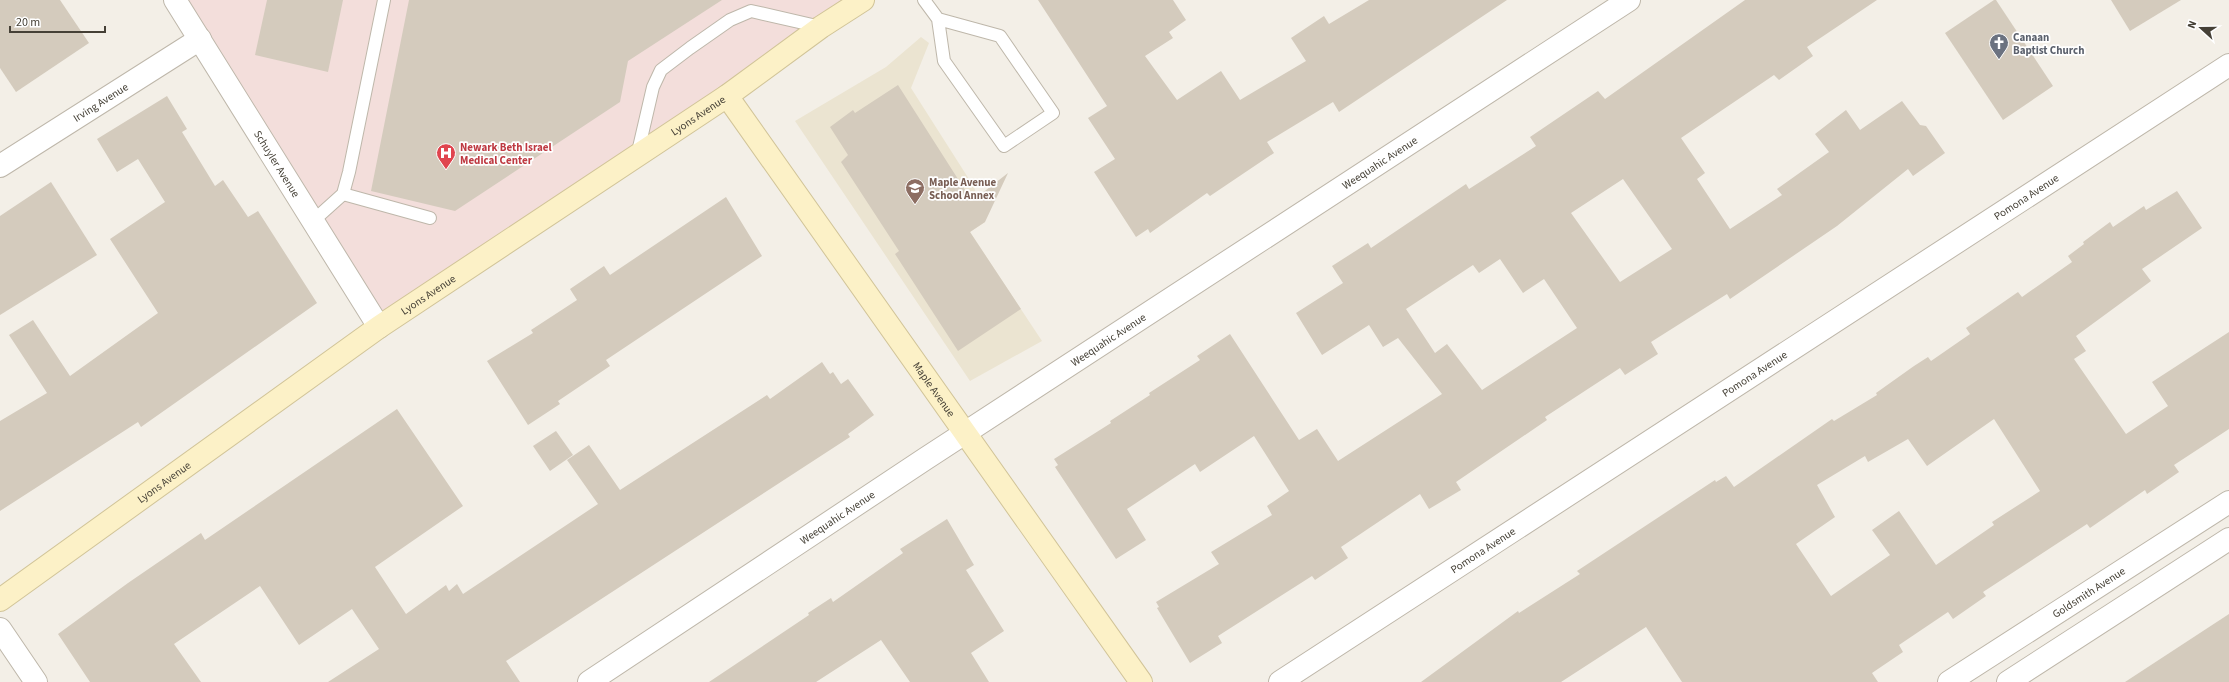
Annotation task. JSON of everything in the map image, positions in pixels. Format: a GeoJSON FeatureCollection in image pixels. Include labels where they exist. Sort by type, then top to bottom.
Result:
{"type":"FeatureCollection","features":[{"type":"Feature","properties":{"kind":"main road","name":"Lyons Avenue"},"geometry":{"type":"LineString","coordinates":[[0,600],[379,328],[637,157],[727,96],[821,26],[863,0]]}},
{"type":"Feature","properties":{"kind":"main road","name":"Maple Avenue"},"geometry":{"type":"LineString","coordinates":[[727,96],[1142,682]]}},
{"type":"Feature","properties":{"kind":"street","name":"Schuyler Avenue"},"geometry":{"type":"LineString","coordinates":[[175,0],[379,328]]}},
{"type":"Feature","properties":{"kind":"street","name":"Weequahic Avenue"},"geometry":{"type":"LineString","coordinates":[[589,682],[966,433],[1629,0]]}},
{"type":"Feature","properties":{"kind":"street","name":"Irving Avenue"},"geometry":{"type":"LineString","coordinates":[[0,166],[200,39]]}},
{"type":"Feature","properties":{"kind":"street","name":"Pomona Avenue"},"geometry":{"type":"LineString","coordinates":[[1280,682],[2229,66]]}},
{"type":"Feature","properties":{"kind":"street","name":"Goldsmith Avenue"},"geometry":{"type":"LineString","coordinates":[[1949,682],[2226,509]]}},
{"type":"Feature","properties":{"kind":"street"},"geometry":{"type":"LineString","coordinates":[[2007,645],[2016,677],[2229,538]]}},
{"type":"Feature","properties":{"kind":"street"},"geometry":{"type":"LineString","coordinates":[[0,629],[36,682]]}},
{"type":"Feature","properties":{"kind":"lane"},"geometry":{"type":"LineString","coordinates":[[313,221],[343,194],[350,172],[384,0]]}},
{"type":"Feature","properties":{"kind":"lane"},"geometry":{"type":"LineString","coordinates":[[924,0],[938,19],[944,61],[1004,146],[1053,113],[1000,36],[938,19]]}},
{"type":"Feature","properties":{"kind":"lane"},"geometry":{"type":"LineString","coordinates":[[637,157],[653,87],[658,76],[661,70],[690,48],[730,20],[751,11],[821,26]]}},
{"type":"Feature","properties":{"kind":"lane"},"geometry":{"type":"LineString","coordinates":[[343,194],[430,218]]}},
{"type":"Feature","properties":{"kind":"shaded area","name":"Newark Beth Israel Medical Center"},"geometry":{"type":"Polygon","coordinates":[[[182,0],[861,0],[383,314],[182,0]]]}},
{"type":"Feature","properties":{"kind":"shaded area","name":"Maple Avenue School Annex"},"geometry":{"type":"Polygon","coordinates":[[[921,37],[929,43],[911,88],[974,187],[985,222],[970,232],[1042,341],[970,381],[795,121],[886,67],[921,37]]]}},
{"type":"Feature","properties":{"kind":"building"},"geometry":{"type":"Polygon","coordinates":[[[0,0],[60,0],[89,43],[16,92],[0,68],[0,0]]]}},
{"type":"Feature","properties":{"kind":"building"},"geometry":{"type":"Polygon","coordinates":[[[267,0],[343,0],[328,72],[255,55],[267,0]]]}},
{"type":"Feature","properties":{"kind":"building"},"geometry":{"type":"Polygon","coordinates":[[[409,0],[722,0],[628,61],[620,102],[455,211],[371,191],[409,0]]]}},
{"type":"Feature","properties":{"kind":"building"},"geometry":{"type":"Polygon","coordinates":[[[1038,0],[1173,0],[1186,20],[1169,32],[1173,38],[1145,56],[1177,100],[1221,71],[1240,100],[1306,61],[1291,38],[1324,16],[1329,24],[1369,0],[1507,0],[1339,112],[1333,102],[1267,142],[1274,153],[1210,196],[1207,193],[1150,233],[1148,229],[1136,237],[1094,172],[1115,159],[1088,118],[1107,106],[1038,0]]]}},
{"type":"Feature","properties":{"kind":"building"},"geometry":{"type":"Polygon","coordinates":[[[1745,0],[1877,0],[1807,47],[1813,56],[1779,80],[1774,75],[1681,138],[1705,173],[1697,179],[1730,229],[1782,195],[1777,189],[1829,152],[1815,134],[1846,110],[1860,130],[1902,101],[1920,125],[1926,126],[1945,153],[1913,176],[1908,169],[1837,226],[1730,299],[1727,294],[1651,342],[1658,354],[1625,375],[1620,368],[1545,417],[1547,420],[1456,482],[1461,490],[1429,509],[1420,494],[1341,547],[1348,558],[1315,580],[1312,576],[1218,636],[1222,643],[1190,663],[1157,608],[1159,607],[1156,602],[1219,564],[1211,552],[1272,515],[1267,506],[1289,491],[1254,436],[1200,472],[1195,464],[1127,509],[1146,540],[1116,559],[1055,467],[1058,465],[1054,459],[1111,423],[1110,421],[1150,395],[1149,393],[1200,360],[1197,356],[1230,334],[1299,440],[1317,429],[1338,461],[1442,394],[1398,338],[1383,347],[1369,325],[1322,355],[1296,313],[1343,283],[1332,266],[1368,243],[1371,248],[1466,184],[1469,189],[1536,146],[1530,137],[1598,91],[1605,99],[1745,0]],[[1623,179],[1571,213],[1620,282],[1672,249],[1623,179]],[[1500,259],[1479,273],[1473,265],[1406,309],[1435,353],[1447,344],[1482,390],[1577,328],[1544,279],[1523,293],[1500,259]]]}},
{"type":"Feature","properties":{"kind":"building","name":"Canaan Baptist Church"},"geometry":{"type":"Polygon","coordinates":[[[1996,0],[2053,86],[2003,120],[1945,33],[1996,0]]]}},
{"type":"Feature","properties":{"kind":"building"},"geometry":{"type":"Polygon","coordinates":[[[2111,0],[2181,0],[2130,31],[2111,0]]]}},
{"type":"Feature","properties":{"kind":"building","name":"Maple Avenue School Annex"},"geometry":{"type":"Polygon","coordinates":[[[898,85],[972,201],[1008,173],[985,222],[970,232],[1021,309],[958,351],[895,254],[899,251],[841,162],[848,155],[830,127],[853,110],[855,113],[898,85]]]}},
{"type":"Feature","properties":{"kind":"building"},"geometry":{"type":"Polygon","coordinates":[[[167,96],[187,129],[182,132],[215,186],[223,180],[248,217],[258,211],[317,303],[141,427],[138,422],[0,511],[0,421],[47,393],[9,335],[33,320],[70,376],[158,313],[110,239],[165,202],[138,159],[117,172],[97,139],[167,96]]]}},
{"type":"Feature","properties":{"kind":"building"},"geometry":{"type":"Polygon","coordinates":[[[51,182],[97,255],[0,315],[0,216],[51,182]]]}},
{"type":"Feature","properties":{"kind":"building"},"geometry":{"type":"Polygon","coordinates":[[[2177,191],[2202,228],[2142,269],[2151,281],[2076,336],[2086,351],[2074,359],[2126,434],[2168,406],[2152,382],[2229,332],[2229,429],[2174,465],[2179,472],[2147,494],[2145,490],[2090,528],[2087,524],[1983,592],[1986,596],[1953,619],[1948,612],[1899,645],[1903,652],[1872,673],[1878,682],[1682,682],[1646,627],[1561,682],[1421,682],[1518,611],[1519,613],[1580,574],[1577,571],[1715,480],[1716,482],[1726,476],[1734,487],[1832,419],[1834,421],[1877,395],[1876,393],[1928,357],[1931,361],[1970,334],[1966,328],[2018,292],[2022,297],[2072,262],[2068,256],[2084,244],[2083,242],[2110,222],[2113,227],[2144,206],[2146,210],[2177,191]],[[1994,419],[1927,466],[1908,439],[1868,462],[1865,456],[1817,485],[1835,517],[1796,544],[1831,596],[1890,555],[1872,530],[1899,511],[1936,565],[1994,525],[1992,522],[2040,491],[1994,419]]]}},
{"type":"Feature","properties":{"kind":"building"},"geometry":{"type":"Polygon","coordinates":[[[726,197],[762,256],[606,360],[610,366],[558,401],[560,404],[528,425],[487,361],[533,333],[531,330],[577,300],[570,289],[604,266],[610,275],[726,197]]]}},
{"type":"Feature","properties":{"kind":"building"},"geometry":{"type":"Polygon","coordinates":[[[822,362],[830,374],[833,372],[841,384],[848,379],[874,415],[848,434],[850,437],[506,661],[520,682],[328,682],[379,649],[352,609],[299,645],[260,586],[174,644],[201,682],[90,682],[58,634],[128,583],[201,533],[205,540],[397,409],[463,506],[375,567],[406,614],[446,585],[449,591],[457,584],[463,594],[598,504],[567,460],[589,445],[620,490],[767,395],[770,399],[822,362]]]}},
{"type":"Feature","properties":{"kind":"building"},"geometry":{"type":"Polygon","coordinates":[[[556,431],[573,455],[550,471],[533,446],[556,431]]]}},
{"type":"Feature","properties":{"kind":"building"},"geometry":{"type":"Polygon","coordinates":[[[947,519],[974,565],[966,570],[1004,631],[971,653],[989,682],[910,682],[881,640],[816,682],[709,682],[809,615],[808,613],[831,598],[833,602],[903,553],[900,549],[947,519]]]}},
{"type":"Feature","properties":{"kind":"building"},"geometry":{"type":"Polygon","coordinates":[[[2229,614],[2229,682],[2125,682],[2229,614]]]}},
{"type":"Feature","properties":{"kind":"place","name":"Canaan Baptist Church"},"geometry":{"type":"Point","coordinates":[1999,60]}},
{"type":"Feature","properties":{"kind":"place","name":"Newark Beth Israel Medical Center"},"geometry":{"type":"Point","coordinates":[446,170]}},
{"type":"Feature","properties":{"kind":"place","name":"Maple Avenue School Annex"},"geometry":{"type":"Point","coordinates":[915,205]}}]}
